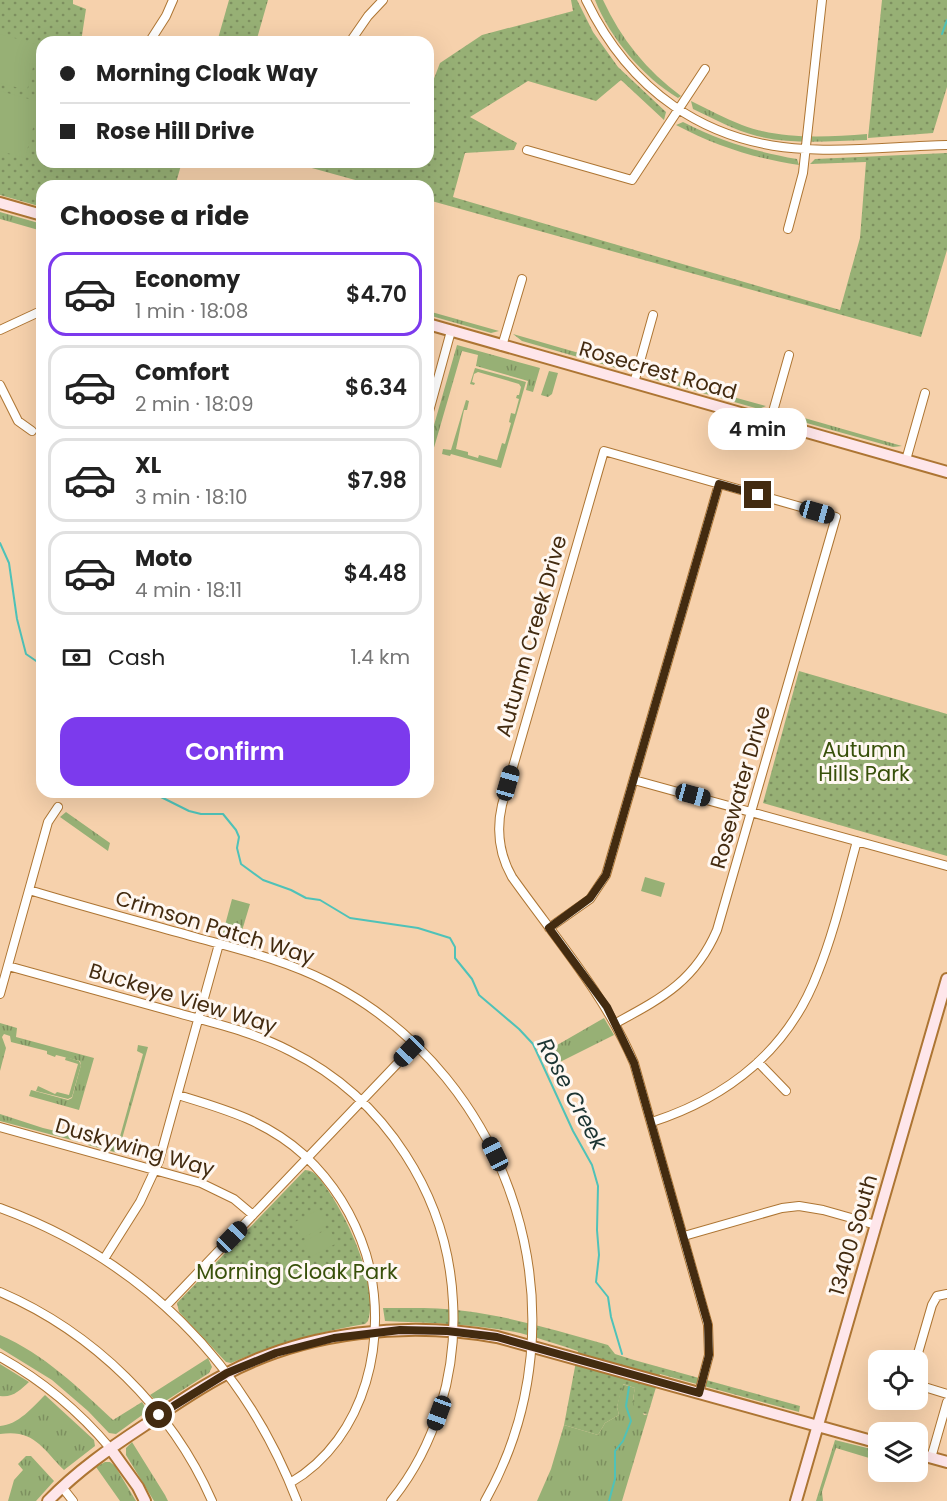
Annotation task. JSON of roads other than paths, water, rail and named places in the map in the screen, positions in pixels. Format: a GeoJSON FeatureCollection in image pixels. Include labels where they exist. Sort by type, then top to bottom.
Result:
{"type":"FeatureCollection","features":[{"type":"Feature","properties":{"kind":"main road"},"geometry":{"type":"LineString","coordinates":[[0,203],[36,213]]}},
{"type":"Feature","properties":{"kind":"main road","name":"Rosecrest Road"},"geometry":{"type":"LineString","coordinates":[[434,326],[947,472]]}},
{"type":"Feature","properties":{"kind":"main road","name":"13400 South"},"geometry":{"type":"LineString","coordinates":[[796,1501],[947,979]]}},
{"type":"Feature","properties":{"kind":"main road"},"geometry":{"type":"LineString","coordinates":[[48,1501],[84,1467],[110,1448],[227,1373],[295,1348],[334,1338],[374,1332],[416,1330],[497,1337],[868,1440]]}},
{"type":"Feature","properties":{"kind":"main road"},"geometry":{"type":"LineString","coordinates":[[110,1448],[138,1487],[145,1501]]}},
{"type":"Feature","properties":{"kind":"main road"},"geometry":{"type":"LineString","coordinates":[[928,1457],[947,1462]]}},
{"type":"Feature","properties":{"kind":"street"},"geometry":{"type":"LineString","coordinates":[[153,36],[173,0]]}},
{"type":"Feature","properties":{"kind":"street"},"geometry":{"type":"LineString","coordinates":[[354,36],[383,0]]}},
{"type":"Feature","properties":{"kind":"street"},"geometry":{"type":"LineString","coordinates":[[586,0],[598,25],[633,72],[653,92],[678,110],[725,133],[749,141],[806,150],[947,145]]}},
{"type":"Feature","properties":{"kind":"street"},"geometry":{"type":"LineString","coordinates":[[788,229],[802,181],[822,0]]}},
{"type":"Feature","properties":{"kind":"street"},"geometry":{"type":"LineString","coordinates":[[527,150],[632,180],[705,69]]}},
{"type":"Feature","properties":{"kind":"street"},"geometry":{"type":"LineString","coordinates":[[502,346],[522,279]]}},
{"type":"Feature","properties":{"kind":"street"},"geometry":{"type":"LineString","coordinates":[[0,330],[36,313]]}},
{"type":"Feature","properties":{"kind":"street"},"geometry":{"type":"LineString","coordinates":[[634,383],[653,315]]}},
{"type":"Feature","properties":{"kind":"street"},"geometry":{"type":"LineString","coordinates":[[434,393],[451,331]]}},
{"type":"Feature","properties":{"kind":"street"},"geometry":{"type":"LineString","coordinates":[[770,422],[789,355]]}},
{"type":"Feature","properties":{"kind":"street"},"geometry":{"type":"LineString","coordinates":[[0,385],[18,421],[32,431]]}},
{"type":"Feature","properties":{"kind":"street"},"geometry":{"type":"LineString","coordinates":[[906,460],[925,393]]}},
{"type":"Feature","properties":{"kind":"street","name":"Autumn Creek Drive"},"geometry":{"type":"LineString","coordinates":[[699,1393],[709,1355],[710,1333],[634,1063],[616,1023],[507,869],[499,842],[499,822],[501,805],[604,451],[719,484]]}},
{"type":"Feature","properties":{"kind":"street"},"geometry":{"type":"LineString","coordinates":[[549,928],[582,905],[602,884],[610,865],[719,484]]}},
{"type":"Feature","properties":{"kind":"street","name":"Rosewater Drive"},"geometry":{"type":"LineString","coordinates":[[616,1023],[662,998],[690,974],[704,956],[721,918],[836,517],[719,484]]}},
{"type":"Feature","properties":{"kind":"street"},"geometry":{"type":"LineString","coordinates":[[634,780],[947,866]]}},
{"type":"Feature","properties":{"kind":"street"},"geometry":{"type":"LineString","coordinates":[[0,993],[48,822],[58,807]]}},
{"type":"Feature","properties":{"kind":"street"},"geometry":{"type":"LineString","coordinates":[[652,1122],[677,1114],[707,1100],[736,1081],[758,1062],[794,1019],[810,991],[823,959],[857,841]]}},
{"type":"Feature","properties":{"kind":"street","name":"Crimson Patch Way"},"geometry":{"type":"LineString","coordinates":[[29,890],[276,960],[328,982],[378,1013],[402,1032],[446,1077],[487,1138],[510,1188],[529,1266],[532,1304],[527,1384],[515,1432],[499,1475],[485,1501]]}},
{"type":"Feature","properties":{"kind":"street"},"geometry":{"type":"LineString","coordinates":[[105,1259],[137,1209],[155,1170],[219,944]]}},
{"type":"Feature","properties":{"kind":"street","name":"Buckeye View Way"},"geometry":{"type":"LineString","coordinates":[[8,966],[250,1034],[290,1050],[326,1072],[361,1101],[388,1130],[423,1185],[433,1208],[442,1234],[450,1271],[454,1307],[448,1375],[439,1413],[416,1466],[391,1501]]}},
{"type":"Feature","properties":{"kind":"street"},"geometry":{"type":"LineString","coordinates":[[166,1306],[415,1045]]}},
{"type":"Feature","properties":{"kind":"street"},"geometry":{"type":"LineString","coordinates":[[758,1062],[786,1091]]}},
{"type":"Feature","properties":{"kind":"street"},"geometry":{"type":"LineString","coordinates":[[177,1095],[222,1107],[252,1119],[282,1137],[307,1158],[339,1196],[360,1238],[373,1286],[374,1332],[368,1377],[341,1438],[311,1470],[290,1483]]}},
{"type":"Feature","properties":{"kind":"street","name":"Duskywing Way"},"geometry":{"type":"LineString","coordinates":[[0,1126],[201,1183],[218,1190],[253,1215]]}},
{"type":"Feature","properties":{"kind":"street"},"geometry":{"type":"LineString","coordinates":[[684,1236],[799,1206],[823,1210],[876,1225]]}},
{"type":"Feature","properties":{"kind":"street"},"geometry":{"type":"LineString","coordinates":[[0,1208],[53,1230],[105,1259],[166,1306],[227,1373],[257,1418],[297,1501]]}},
{"type":"Feature","properties":{"kind":"street"},"geometry":{"type":"LineString","coordinates":[[0,1292],[40,1312],[93,1348],[127,1378],[159,1415],[185,1451],[212,1501]]}},
{"type":"Feature","properties":{"kind":"street"},"geometry":{"type":"LineString","coordinates":[[919,1350],[932,1305],[937,1296],[947,1294]]}},
{"type":"Feature","properties":{"kind":"street"},"geometry":{"type":"LineString","coordinates":[[0,1357],[41,1382],[63,1399],[83,1417],[110,1448]]}},
{"type":"Feature","properties":{"kind":"street"},"geometry":{"type":"LineString","coordinates":[[928,1388],[947,1394]]}},
{"type":"Feature","properties":{"kind":"street"},"geometry":{"type":"LineString","coordinates":[[931,1458],[947,1402]]}},
{"type":"Feature","properties":{"kind":"street"},"geometry":{"type":"LineString","coordinates":[[62,1487],[73,1501]]}},
{"type":"Feature","properties":{"kind":"waterway"},"geometry":{"type":"LineString","coordinates":[[942,34],[947,20]]}},
{"type":"Feature","properties":{"kind":"waterway","name":"Rose Creek"},"geometry":{"type":"LineString","coordinates":[[0,543],[9,563],[17,619],[26,654],[36,661]]}},
{"type":"Feature","properties":{"kind":"waterway","name":"Rose Creek"},"geometry":{"type":"LineString","coordinates":[[163,798],[189,811],[201,814],[223,814],[239,837],[237,848],[241,864],[263,880],[306,898],[320,900],[350,918],[418,928],[450,938],[455,947],[455,958],[472,979],[479,995],[533,1044],[573,1131],[592,1165],[598,1186],[599,1255],[596,1282],[608,1297],[611,1317],[622,1354]]}},
{"type":"Feature","properties":{"kind":"waterway","name":"Rose Creek"},"geometry":{"type":"LineString","coordinates":[[609,1501],[615,1479],[615,1451],[623,1441],[631,1421],[626,1406],[629,1387]]}},
{"type":"Feature","properties":{"kind":"park label","name":"Autumn Hills Park"},"geometry":{"type":"Point","coordinates":[864,761]}},
{"type":"Feature","properties":{"kind":"park label","name":"Morning Cloak Park"},"geometry":{"type":"Point","coordinates":[297,1271]}}]}
